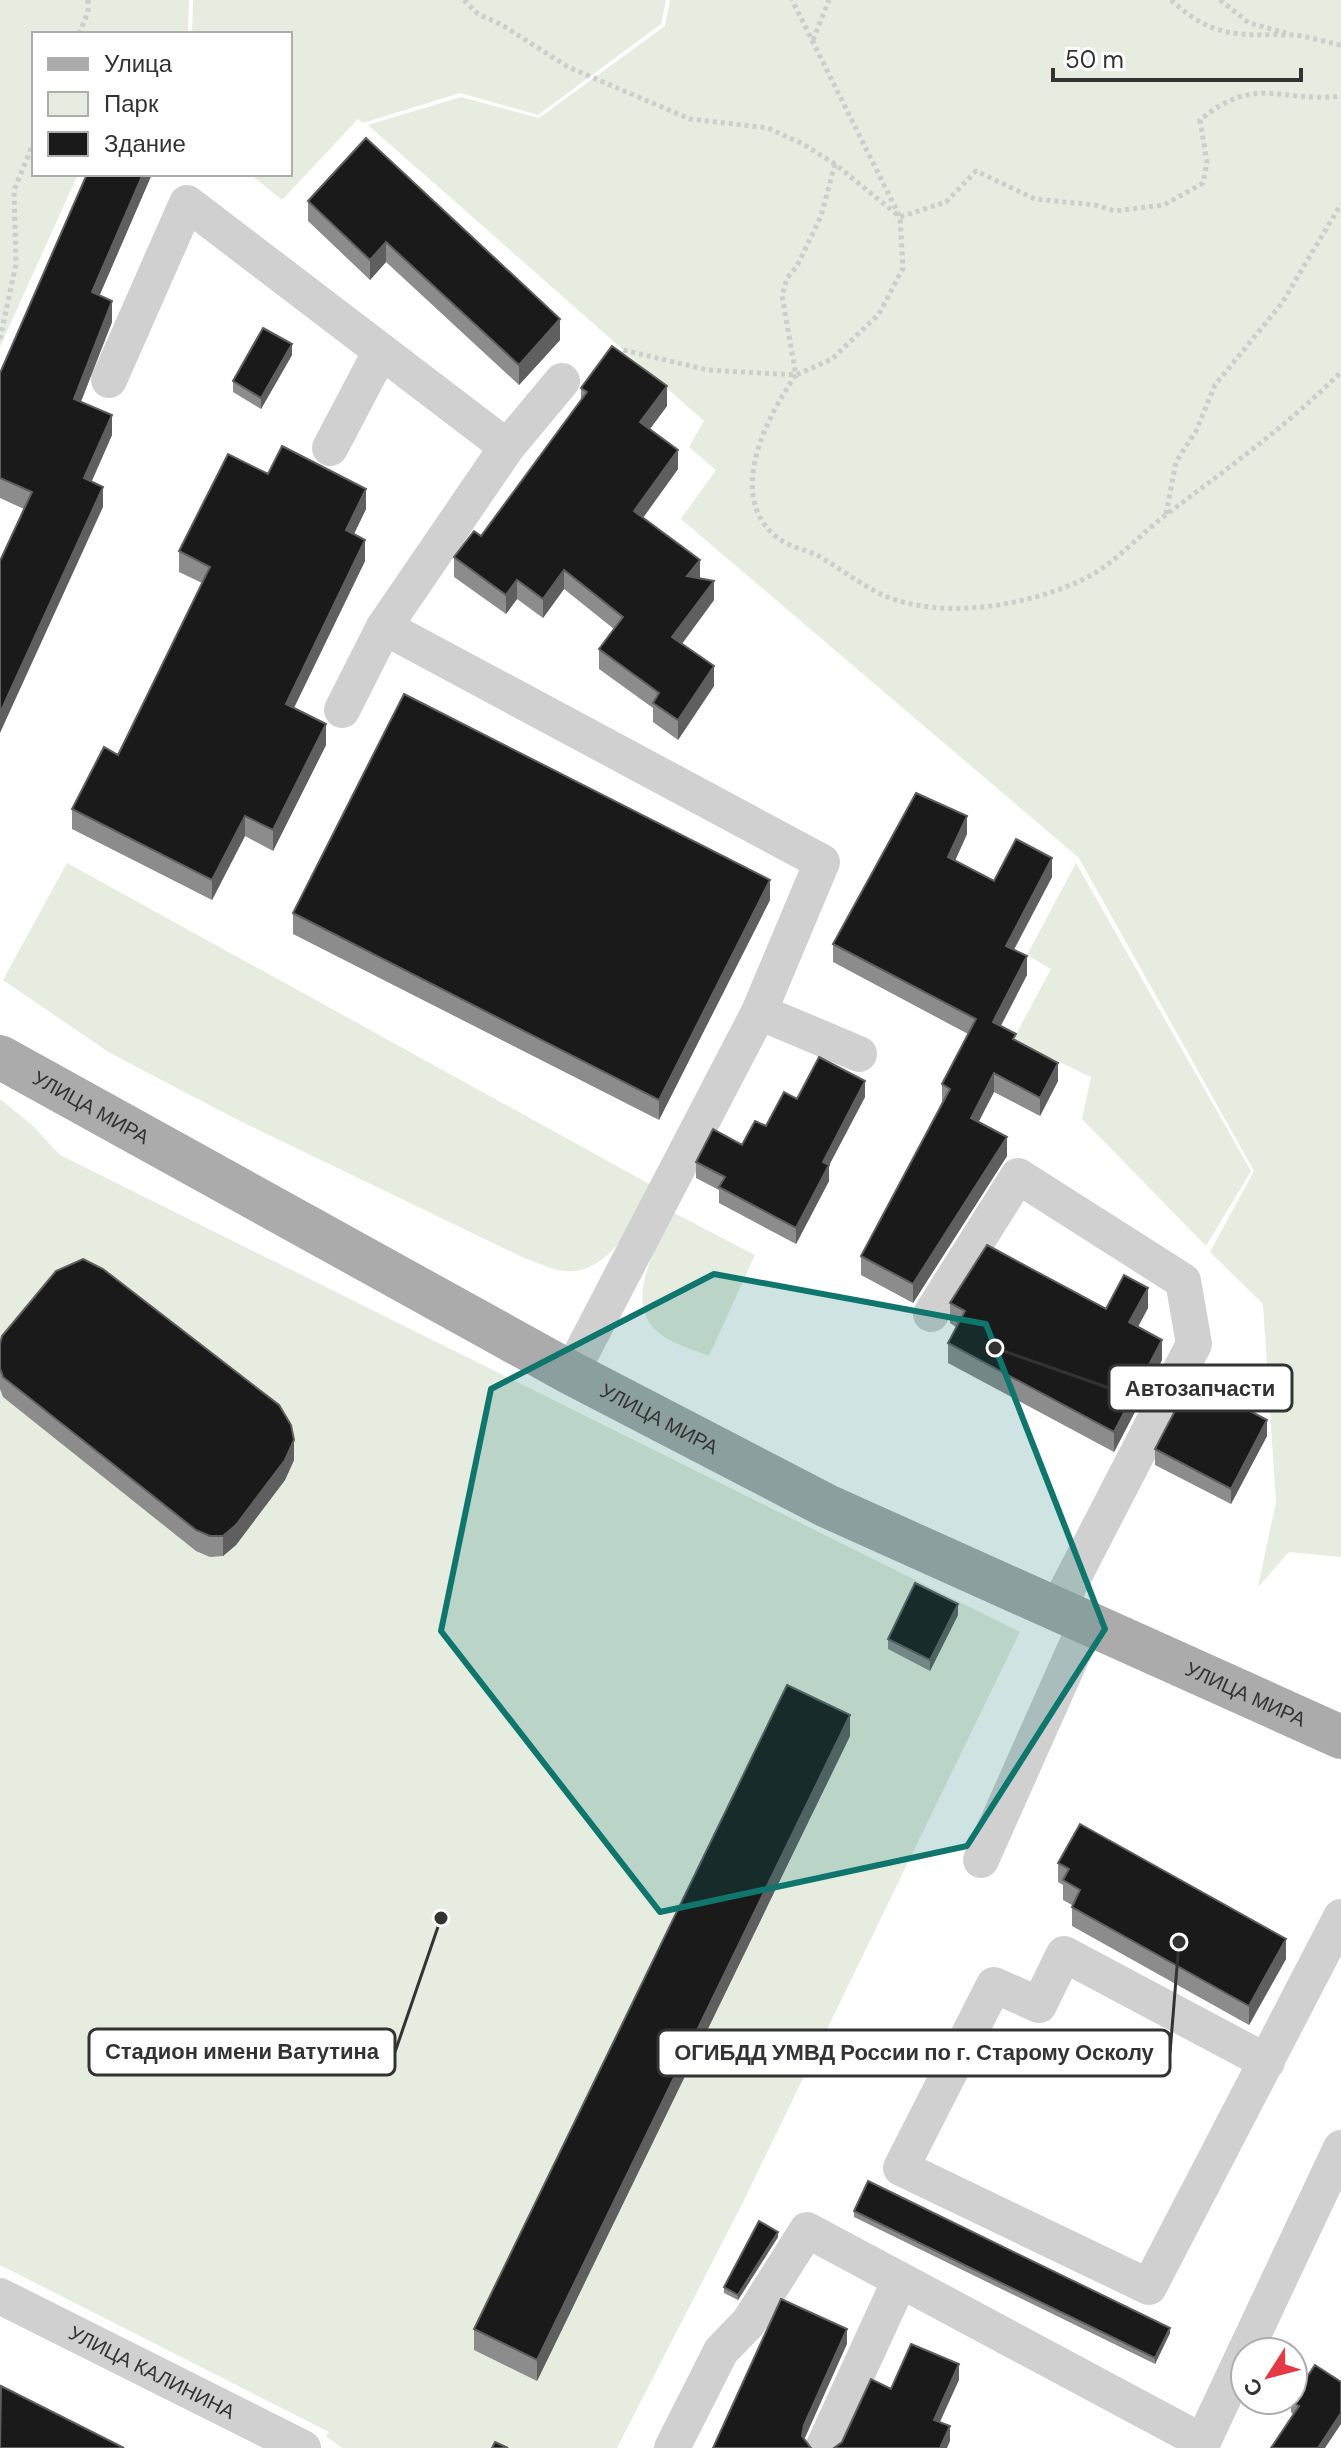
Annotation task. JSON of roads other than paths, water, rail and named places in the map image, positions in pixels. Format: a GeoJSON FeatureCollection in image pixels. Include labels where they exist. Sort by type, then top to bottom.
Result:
{"type":"FeatureCollection","features":[{"type":"Feature","properties":{"kind":"main road","name":"УЛИЦА МИРА"},"geometry":{"type":"LineString","coordinates":[[0,1057],[571,1373],[827,1506],[1341,1737]]}},
{"type":"Feature","properties":{"kind":"street"},"geometry":{"type":"LineString","coordinates":[[109,380],[187,203],[507,447]]}},
{"type":"Feature","properties":{"kind":"street"},"geometry":{"type":"LineString","coordinates":[[330,448],[381,351]]}},
{"type":"Feature","properties":{"kind":"street"},"geometry":{"type":"LineString","coordinates":[[342,710],[384,627],[507,447],[562,381]]}},
{"type":"Feature","properties":{"kind":"street"},"geometry":{"type":"LineString","coordinates":[[384,627],[822,862],[759,1012],[571,1373]]}},
{"type":"Feature","properties":{"kind":"street"},"geometry":{"type":"LineString","coordinates":[[759,1012],[859,1054]]}},
{"type":"Feature","properties":{"kind":"street"},"geometry":{"type":"LineString","coordinates":[[931,1314],[1018,1176],[1183,1281],[1194,1344],[1071,1618],[981,1860]]}},
{"type":"Feature","properties":{"kind":"street"},"geometry":{"type":"LineString","coordinates":[[1267,2062],[1064,1954],[1039,2005],[994,1985],[901,2168],[1149,2287],[1267,2062],[1341,1917]]}},
{"type":"Feature","properties":{"kind":"street"},"geometry":{"type":"LineString","coordinates":[[1253,2336],[1341,2148]]}},
{"type":"Feature","properties":{"kind":"street"},"geometry":{"type":"LineString","coordinates":[[672,2448],[721,2351],[749,2322],[807,2230],[1201,2445],[1229,2386]]}},
{"type":"Feature","properties":{"kind":"street"},"geometry":{"type":"LineString","coordinates":[[823,2448],[900,2280]]}},
{"type":"Feature","properties":{"kind":"street","name":"УЛИЦА КАЛИНИНА"},"geometry":{"type":"LineString","coordinates":[[0,2296],[303,2448]]}},
{"type":"Feature","properties":{"kind":"place","name":"Автозапчасти"},"geometry":{"type":"Point","coordinates":[995,1348]}},
{"type":"Feature","properties":{"kind":"place","name":"Стадион имени Ватутина"},"geometry":{"type":"Point","coordinates":[441,1918]}},
{"type":"Feature","properties":{"kind":"place","name":"ОГИБДД УМВД России по г. Старому Осколу"},"geometry":{"type":"Point","coordinates":[1179,1942]}}]}
